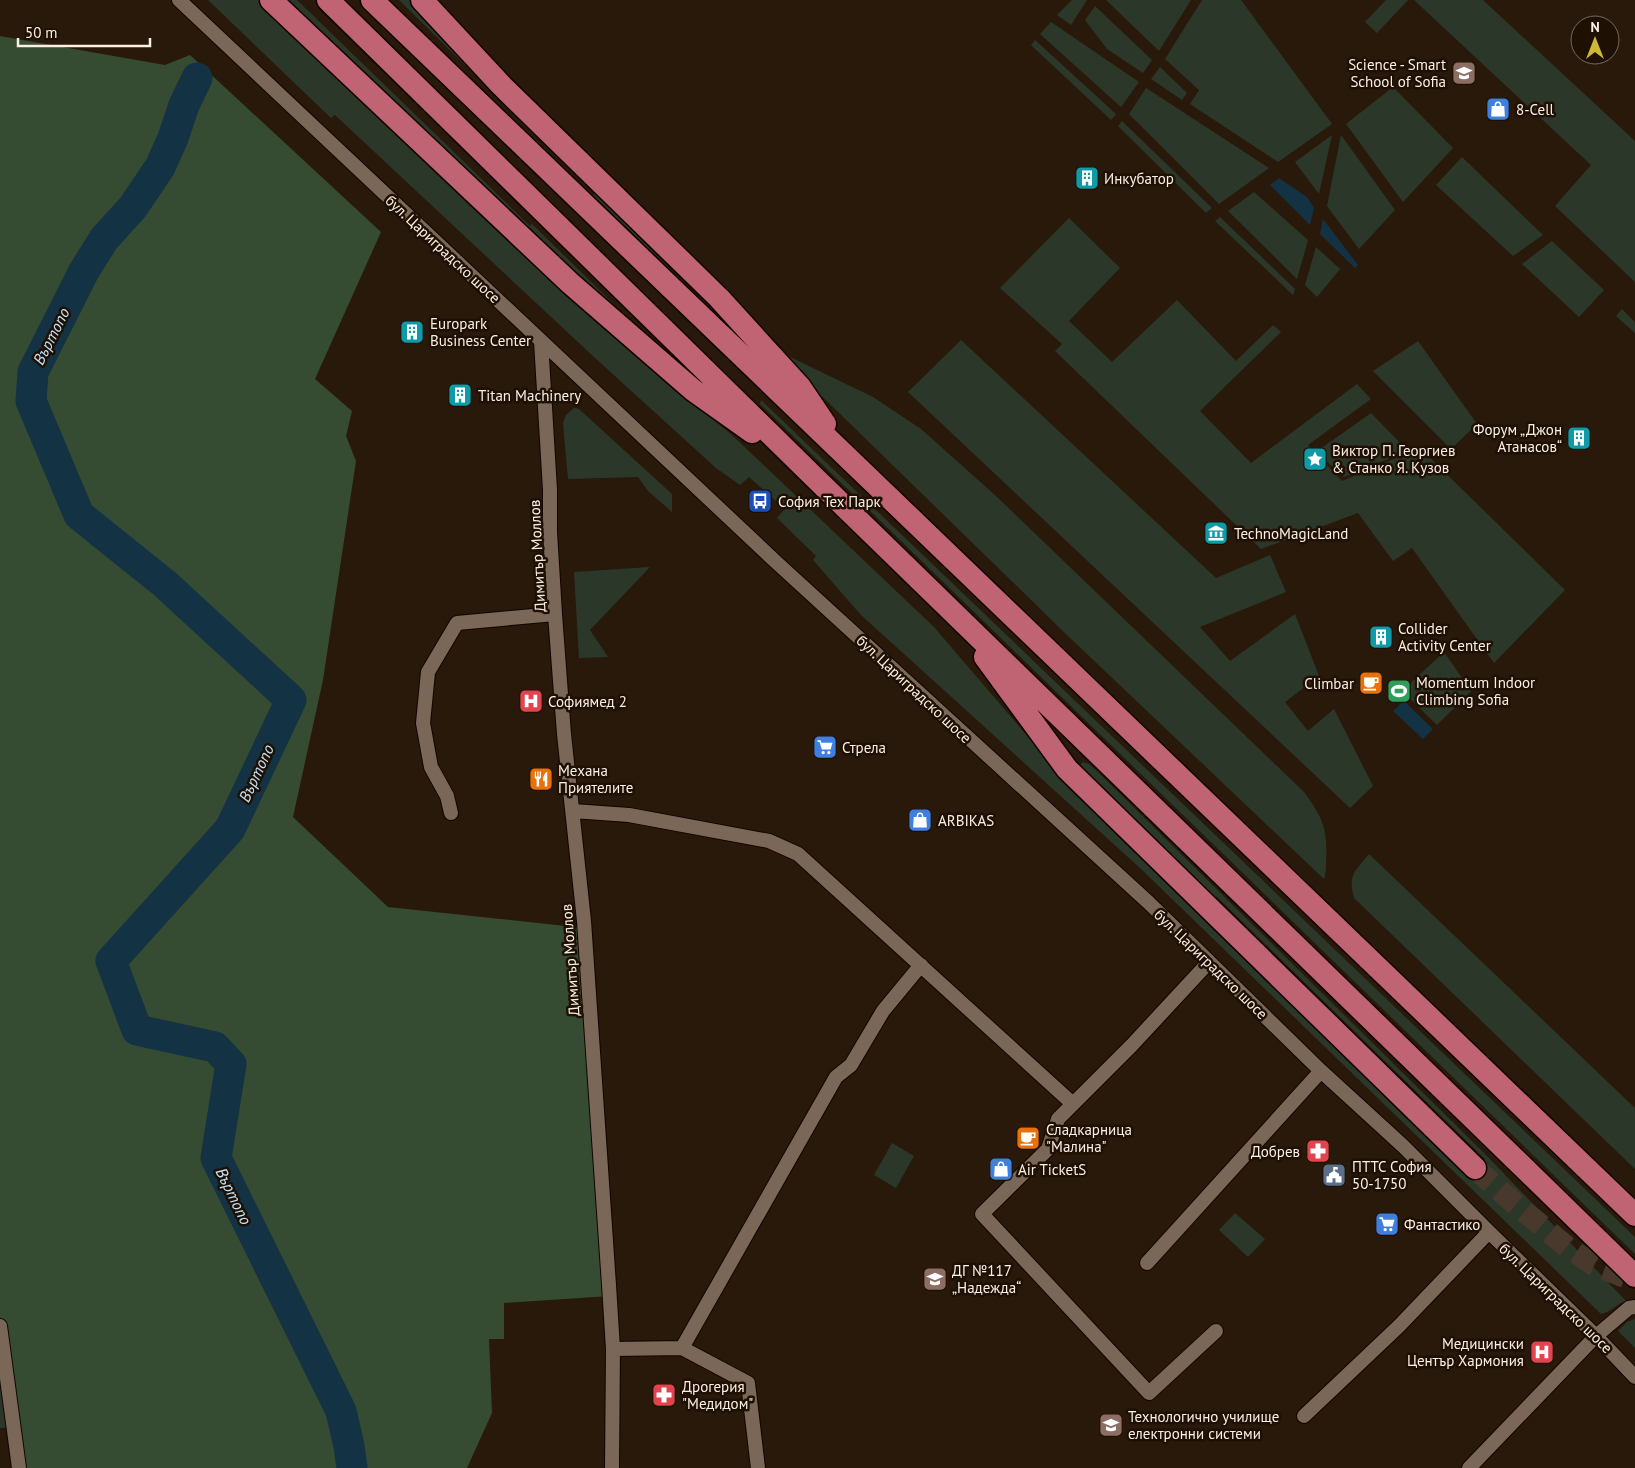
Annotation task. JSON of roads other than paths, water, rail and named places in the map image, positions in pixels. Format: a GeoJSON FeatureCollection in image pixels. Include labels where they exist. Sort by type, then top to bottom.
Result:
{"type":"FeatureCollection","features":[{"type":"Feature","properties":{"kind":"highway"},"geometry":{"type":"LineString","coordinates":[[271,0],[570,283],[693,390],[812,475]]}},
{"type":"Feature","properties":{"kind":"highway"},"geometry":{"type":"LineString","coordinates":[[328,0],[812,475],[1635,1276]]}},
{"type":"Feature","properties":{"kind":"highway"},"geometry":{"type":"LineString","coordinates":[[372,0],[1635,1215]]}},
{"type":"Feature","properties":{"kind":"highway"},"geometry":{"type":"LineString","coordinates":[[422,0],[502,86],[719,298],[800,387],[851,462]]}},
{"type":"Feature","properties":{"kind":"highway"},"geometry":{"type":"LineString","coordinates":[[948,606],[1067,769],[1475,1168]]}},
{"type":"Feature","properties":{"kind":"street","name":"бул. Цариградско шосе"},"geometry":{"type":"LineString","coordinates":[[182,2],[798,582],[1095,852],[1321,1071],[1402,1146],[1596,1336],[1635,1377]]}},
{"type":"Feature","properties":{"kind":"street","name":"Димитър Моллов"},"geometry":{"type":"LineString","coordinates":[[541,341],[555,614],[564,734],[584,921],[613,1349],[612,1468]]}},
{"type":"Feature","properties":{"kind":"street"},"geometry":{"type":"LineString","coordinates":[[451,813],[447,796],[431,767],[423,723],[428,672],[457,623],[555,614]]}},
{"type":"Feature","properties":{"kind":"street"},"geometry":{"type":"LineString","coordinates":[[573,811],[629,815],[769,841],[798,854],[1073,1104]]}},
{"type":"Feature","properties":{"kind":"street"},"geometry":{"type":"LineString","coordinates":[[1209,962],[1132,1045],[1058,1119],[1048,1149],[982,1214],[1149,1393],[1216,1331]]}},
{"type":"Feature","properties":{"kind":"street"},"geometry":{"type":"LineString","coordinates":[[682,1348],[836,1077],[851,1065],[883,1010],[921,966]]}},
{"type":"Feature","properties":{"kind":"street"},"geometry":{"type":"LineString","coordinates":[[1147,1263],[1321,1071]]}},
{"type":"Feature","properties":{"kind":"street"},"geometry":{"type":"LineString","coordinates":[[1304,1416],[1399,1326],[1489,1232]]}},
{"type":"Feature","properties":{"kind":"street"},"geometry":{"type":"LineString","coordinates":[[1469,1468],[1596,1336],[1629,1308],[1635,1307]]}},
{"type":"Feature","properties":{"kind":"street"},"geometry":{"type":"LineString","coordinates":[[0,1326],[7,1428],[20,1468]]}},
{"type":"Feature","properties":{"kind":"street"},"geometry":{"type":"LineString","coordinates":[[613,1349],[682,1348],[748,1383],[758,1468]]}},
{"type":"Feature","properties":{"kind":"water"},"geometry":{"type":"Polygon","coordinates":[[[1279,178],[1307,197],[1314,208],[1310,225],[1270,185],[1279,178]]]}},
{"type":"Feature","properties":{"kind":"water"},"geometry":{"type":"Polygon","coordinates":[[[1323,219],[1358,265],[1355,268],[1320,234],[1323,219]]]}},
{"type":"Feature","properties":{"kind":"water"},"geometry":{"type":"Polygon","coordinates":[[[1404,701],[1433,729],[1423,739],[1393,711],[1404,701]]]}},
{"type":"Feature","properties":{"kind":"waterway","name":"Въртопо"},"geometry":{"type":"LineString","coordinates":[[197,78],[184,105],[173,138],[160,167],[133,207],[104,239],[84,271],[33,372],[31,401],[79,515],[165,584],[291,700],[230,829],[111,961],[137,1030],[215,1047],[231,1064],[216,1158],[341,1411],[352,1468]]}},
{"type":"Feature","properties":{"kind":"tunnel"},"geometry":{"type":"LineString","coordinates":[[1475,1168],[1567,1247],[1594,1265],[1635,1281]]}},
{"type":"Feature","properties":{"kind":"place","name":"Science - Smart School of Sofia"},"geometry":{"type":"Point","coordinates":[1464,73]}},
{"type":"Feature","properties":{"kind":"place","name":"8-Cell"},"geometry":{"type":"Point","coordinates":[1498,109]}},
{"type":"Feature","properties":{"kind":"place","name":"Инкубатор"},"geometry":{"type":"Point","coordinates":[1087,178]}},
{"type":"Feature","properties":{"kind":"place","name":"Europark Business Center"},"geometry":{"type":"Point","coordinates":[412,332]}},
{"type":"Feature","properties":{"kind":"place","name":"Titan Machinery"},"geometry":{"type":"Point","coordinates":[460,395]}},
{"type":"Feature","properties":{"kind":"place","name":"Форум „Джон Атанасов“"},"geometry":{"type":"Point","coordinates":[1579,438]}},
{"type":"Feature","properties":{"kind":"place","name":"Виктор П. Георгиев & Станко Я. Кузов"},"geometry":{"type":"Point","coordinates":[1315,459]}},
{"type":"Feature","properties":{"kind":"place","name":"София Тех Парк"},"geometry":{"type":"Point","coordinates":[760,501]}},
{"type":"Feature","properties":{"kind":"place","name":"TechnoMagicLand"},"geometry":{"type":"Point","coordinates":[1216,533]}},
{"type":"Feature","properties":{"kind":"place","name":"Collider Activity Center"},"geometry":{"type":"Point","coordinates":[1381,637]}},
{"type":"Feature","properties":{"kind":"place","name":"Climbar"},"geometry":{"type":"Point","coordinates":[1371,683]}},
{"type":"Feature","properties":{"kind":"place","name":"Momentum Indoor Climbing Sofia"},"geometry":{"type":"Point","coordinates":[1399,691]}},
{"type":"Feature","properties":{"kind":"place","name":"Софиямед 2"},"geometry":{"type":"Point","coordinates":[531,701]}},
{"type":"Feature","properties":{"kind":"place","name":"Стрела"},"geometry":{"type":"Point","coordinates":[825,747]}},
{"type":"Feature","properties":{"kind":"place","name":"Механа Приятелите"},"geometry":{"type":"Point","coordinates":[541,779]}},
{"type":"Feature","properties":{"kind":"place","name":"ARBIKAS"},"geometry":{"type":"Point","coordinates":[920,820]}},
{"type":"Feature","properties":{"kind":"place","name":"Сладкарница \"Малина\""},"geometry":{"type":"Point","coordinates":[1028,1138]}},
{"type":"Feature","properties":{"kind":"place","name":"Добрев"},"geometry":{"type":"Point","coordinates":[1318,1151]}},
{"type":"Feature","properties":{"kind":"place","name":"Air TicketS"},"geometry":{"type":"Point","coordinates":[1001,1169]}},
{"type":"Feature","properties":{"kind":"place","name":"ПТТС София 50-1750"},"geometry":{"type":"Point","coordinates":[1334,1175]}},
{"type":"Feature","properties":{"kind":"place","name":"Фантастико"},"geometry":{"type":"Point","coordinates":[1387,1224]}},
{"type":"Feature","properties":{"kind":"place","name":"ДГ №117 „Надежда“"},"geometry":{"type":"Point","coordinates":[935,1279]}},
{"type":"Feature","properties":{"kind":"place","name":"Медицински Център Хармония"},"geometry":{"type":"Point","coordinates":[1542,1352]}},
{"type":"Feature","properties":{"kind":"place","name":"Дрогерия \"Медидом\""},"geometry":{"type":"Point","coordinates":[664,1395]}},
{"type":"Feature","properties":{"kind":"place","name":"Технологично училище електронни системи"},"geometry":{"type":"Point","coordinates":[1111,1425]}}]}
